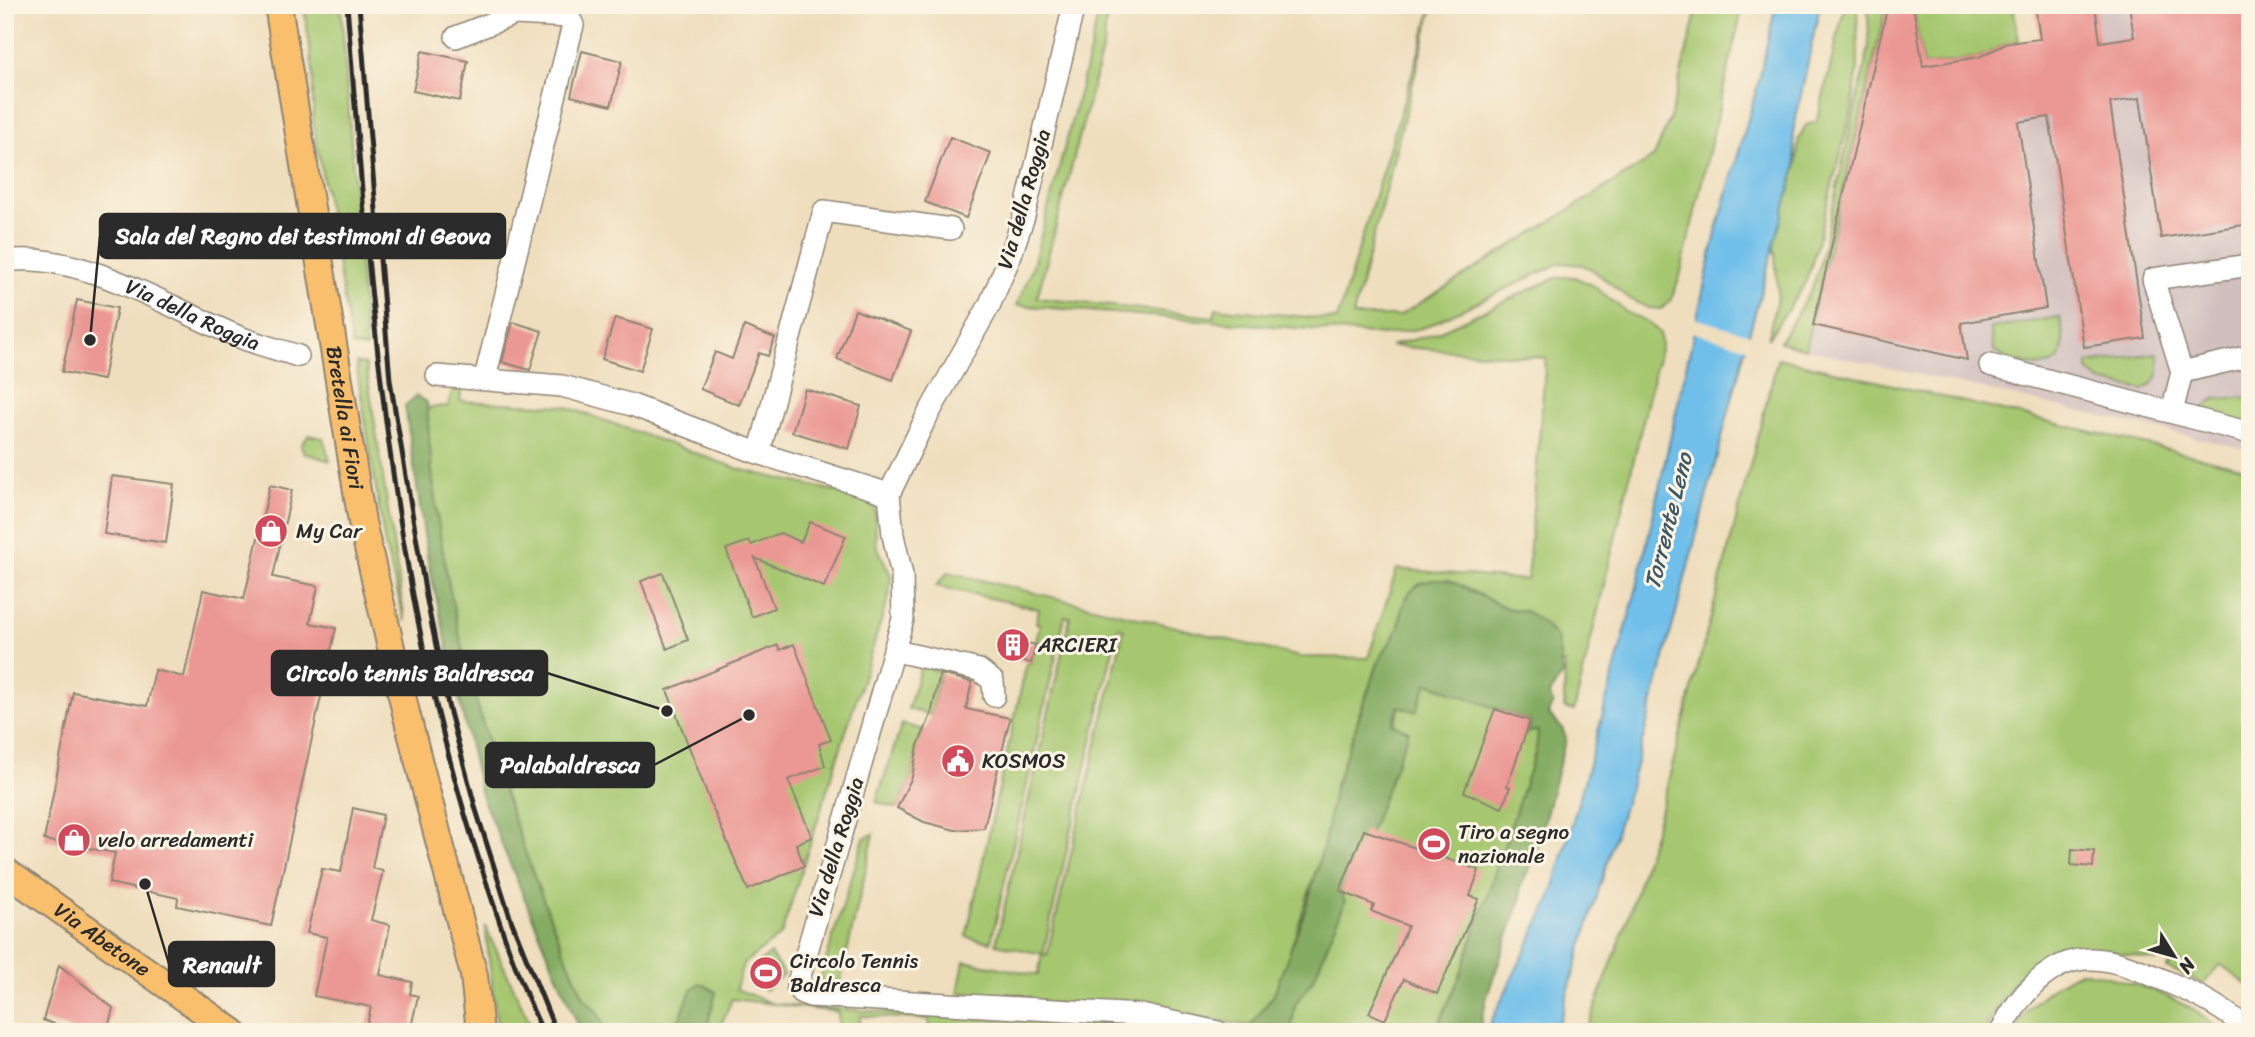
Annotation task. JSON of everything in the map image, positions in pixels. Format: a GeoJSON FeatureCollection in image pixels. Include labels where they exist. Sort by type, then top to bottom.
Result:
{"type":"FeatureCollection","features":[{"type":"Feature","properties":{"kind":"main road","name":"Bretella ai Fiori"},"geometry":{"type":"LineString","coordinates":[[278,5],[362,522],[406,713],[474,975],[479,1031]]}},
{"type":"Feature","properties":{"kind":"main road","name":"Via Abetone"},"geometry":{"type":"LineString","coordinates":[[5,871],[233,1032]]}},
{"type":"Feature","properties":{"kind":"street","name":"Via della Roggia"},"geometry":{"type":"LineString","coordinates":[[1074,5],[1024,216],[1010,257],[989,306],[925,419],[889,494],[902,575],[903,619],[896,651],[796,983],[799,990],[810,996],[943,1006],[1141,1015],[1218,1032]]}},
{"type":"Feature","properties":{"kind":"street"},"geometry":{"type":"LineString","coordinates":[[456,37],[515,13],[569,18],[573,24],[485,378]]}},
{"type":"Feature","properties":{"kind":"street"},"geometry":{"type":"LineString","coordinates":[[759,453],[824,211],[951,229]]}},
{"type":"Feature","properties":{"kind":"street","name":"Via della Roggia"},"geometry":{"type":"LineString","coordinates":[[5,261],[24,258],[113,279],[243,338],[298,356]]}},
{"type":"Feature","properties":{"kind":"street"},"geometry":{"type":"LineString","coordinates":[[2172,412],[2182,372],[2153,279],[2250,265]]}},
{"type":"Feature","properties":{"kind":"street"},"geometry":{"type":"LineString","coordinates":[[2182,372],[2250,356]]}},
{"type":"Feature","properties":{"kind":"street"},"geometry":{"type":"LineString","coordinates":[[1990,365],[2250,433]]}},
{"type":"Feature","properties":{"kind":"street"},"geometry":{"type":"LineString","coordinates":[[437,376],[562,386],[608,398],[759,453],[889,494]]}},
{"type":"Feature","properties":{"kind":"street"},"geometry":{"type":"LineString","coordinates":[[896,651],[979,670],[993,681],[994,696]]}},
{"type":"Feature","properties":{"kind":"street"},"geometry":{"type":"LineString","coordinates":[[2000,1032],[2037,980],[2051,971],[2090,958],[2133,967],[2200,996],[2250,1032]]}},
{"type":"Feature","properties":{"kind":"shaded area"},"geometry":{"type":"Polygon","coordinates":[[[1887,5],[1814,325],[1967,360],[1929,119],[1945,117],[1976,321],[2046,308],[2018,122],[2049,117],[2084,347],[2144,338],[2110,103],[2140,98],[2250,224],[2250,450],[1805,349],[1887,5]]]}},
{"type":"Feature","properties":{"kind":"shaded area"},"geometry":{"type":"Polygon","coordinates":[[[2095,5],[2129,5],[2134,37],[2100,42],[2095,5]]]}},
{"type":"Feature","properties":{"kind":"green space"},"geometry":{"type":"Polygon","coordinates":[[[304,5],[341,5],[366,348],[352,346],[313,122],[313,71],[304,5]]]}},
{"type":"Feature","properties":{"kind":"green space"},"geometry":{"type":"Polygon","coordinates":[[[1100,5],[1107,5],[1104,43],[1037,298],[1214,317],[1216,308],[1337,320],[1433,5],[1353,316],[1399,316],[1654,157],[1671,115],[1698,5],[1743,5],[1680,276],[1671,300],[1661,309],[1648,308],[1630,299],[1593,270],[1583,265],[1560,263],[1423,328],[1384,335],[1017,305],[1032,269],[1100,5]]]}},
{"type":"Feature","properties":{"kind":"green space"},"geometry":{"type":"Polygon","coordinates":[[[1845,5],[1857,5],[1858,67],[1852,109],[1811,267],[1805,283],[1768,339],[1778,293],[1774,243],[1796,167],[1799,138],[1806,125],[1817,122],[1845,5]]]}},
{"type":"Feature","properties":{"kind":"green space"},"geometry":{"type":"Polygon","coordinates":[[[1868,5],[1887,5],[1805,349],[1780,342],[1812,288],[1818,271],[1869,47],[1868,5]]]}},
{"type":"Feature","properties":{"kind":"green space"},"geometry":{"type":"Polygon","coordinates":[[[1913,5],[2013,5],[2019,41],[2008,43],[1979,57],[1923,66],[1913,5]]]}},
{"type":"Feature","properties":{"kind":"green space"},"geometry":{"type":"Polygon","coordinates":[[[1575,277],[1594,286],[1626,312],[1649,323],[1660,333],[1661,345],[1574,711],[1564,708],[1565,664],[1559,662],[1559,650],[1527,612],[1506,608],[1449,580],[1421,583],[1410,592],[1402,607],[1399,627],[1379,661],[1335,786],[1323,848],[1288,957],[1273,996],[1250,1026],[1143,1008],[1030,1002],[1030,997],[958,993],[964,961],[1038,975],[1042,954],[996,944],[1070,617],[1065,616],[991,942],[966,937],[1027,662],[1031,663],[1040,624],[1036,623],[1039,609],[936,586],[948,572],[1300,657],[1368,658],[1397,569],[1527,580],[1546,358],[1390,346],[1434,334],[1555,278],[1575,277]],[[1118,627],[1043,954],[1047,955],[1124,629],[1118,627]]]}},
{"type":"Feature","properties":{"kind":"green space"},"geometry":{"type":"Polygon","coordinates":[[[2060,317],[2063,349],[2055,362],[2037,366],[2004,358],[1994,350],[1990,328],[2060,317]]]}},
{"type":"Feature","properties":{"kind":"green space"},"geometry":{"type":"Polygon","coordinates":[[[2158,353],[2158,375],[2153,383],[2143,390],[2100,381],[2088,370],[2088,363],[2158,353]]]}},
{"type":"Feature","properties":{"kind":"green space"},"geometry":{"type":"Polygon","coordinates":[[[1778,358],[2250,469],[2250,987],[2220,964],[2203,984],[2167,968],[2176,958],[2169,947],[2159,949],[2156,961],[2126,954],[2075,951],[2053,956],[2033,966],[2000,1003],[1985,1032],[1586,1032],[1626,924],[1657,824],[1778,358]]]}},
{"type":"Feature","properties":{"kind":"green space"},"geometry":{"type":"Polygon","coordinates":[[[356,363],[366,365],[405,622],[385,545],[356,363]]]}},
{"type":"Feature","properties":{"kind":"green space"},"geometry":{"type":"Polygon","coordinates":[[[457,386],[462,386],[460,401],[564,406],[742,470],[861,497],[875,509],[876,544],[891,576],[889,596],[781,935],[743,964],[736,989],[773,1004],[983,1019],[1099,1023],[1162,1032],[1000,1029],[999,1032],[928,1032],[929,1019],[860,1016],[860,1032],[839,1032],[838,1012],[732,999],[718,1032],[706,1032],[716,992],[705,985],[692,989],[674,1032],[606,1032],[598,1013],[584,998],[526,856],[478,710],[459,635],[433,484],[427,408],[448,406],[452,391],[457,386]]]}},
{"type":"Feature","properties":{"kind":"green space"},"geometry":{"type":"Polygon","coordinates":[[[416,396],[427,402],[443,555],[459,631],[500,781],[554,927],[584,998],[598,1013],[606,1032],[581,1032],[481,795],[428,561],[405,406],[416,396]]]}},
{"type":"Feature","properties":{"kind":"green space"},"geometry":{"type":"Polygon","coordinates":[[[2250,397],[2250,426],[2209,415],[2207,405],[2214,399],[2250,397]]]}},
{"type":"Feature","properties":{"kind":"green space"},"geometry":{"type":"Polygon","coordinates":[[[309,435],[323,438],[330,461],[304,453],[301,445],[309,435]]]}},
{"type":"Feature","properties":{"kind":"green space"},"geometry":{"type":"Polygon","coordinates":[[[1449,580],[1506,608],[1527,612],[1543,623],[1557,638],[1563,674],[1549,694],[1553,703],[1548,713],[1562,728],[1566,738],[1536,853],[1520,888],[1521,899],[1487,996],[1479,1032],[1435,1032],[1460,976],[1536,750],[1538,731],[1527,732],[1530,721],[1427,683],[1416,712],[1399,706],[1392,724],[1409,731],[1370,832],[1340,891],[1345,902],[1314,978],[1295,1005],[1291,1032],[1267,1032],[1250,1026],[1273,996],[1306,908],[1323,848],[1335,786],[1379,661],[1399,627],[1402,607],[1410,592],[1421,583],[1449,580]]]}},
{"type":"Feature","properties":{"kind":"green space"},"geometry":{"type":"Polygon","coordinates":[[[921,666],[940,671],[931,715],[908,709],[921,666]]]}},
{"type":"Feature","properties":{"kind":"green space","name":"Tiro a segno nazionale"},"geometry":{"type":"Polygon","coordinates":[[[1411,676],[1530,721],[1551,736],[1449,1032],[1286,1032],[1411,676]]]}},
{"type":"Feature","properties":{"kind":"green space"},"geometry":{"type":"Polygon","coordinates":[[[902,724],[924,730],[918,745],[912,777],[897,808],[876,802],[902,724]]]}},
{"type":"Feature","properties":{"kind":"green space"},"geometry":{"type":"Polygon","coordinates":[[[874,834],[839,987],[819,982],[864,838],[874,834]]]}},
{"type":"Feature","properties":{"kind":"green space"},"geometry":{"type":"Polygon","coordinates":[[[485,926],[534,1032],[498,1032],[485,926]]]}},
{"type":"Feature","properties":{"kind":"green space","name":"Circolo Tennis Baldresca"},"geometry":{"type":"Polygon","coordinates":[[[770,954],[784,974],[765,990],[748,972],[770,954]]]}},
{"type":"Feature","properties":{"kind":"green space"},"geometry":{"type":"Polygon","coordinates":[[[2081,971],[2138,985],[2174,999],[2223,1032],[2014,1032],[2026,1012],[2042,996],[2081,971]]]}},
{"type":"Feature","properties":{"kind":"green space"},"geometry":{"type":"Polygon","coordinates":[[[700,983],[716,992],[705,1032],[674,1032],[692,989],[700,983]]]}},
{"type":"Feature","properties":{"kind":"water","name":"Torrente Leno"},"geometry":{"type":"Polygon","coordinates":[[[1776,5],[1820,5],[1793,132],[1796,167],[1749,334],[1634,773],[1556,1032],[1486,1032],[1550,900],[1587,772],[1637,587],[1716,233],[1758,84],[1776,5]]]}},
{"type":"Feature","properties":{"kind":"pier"},"geometry":{"type":"Polygon","coordinates":[[[1694,318],[1752,335],[1749,348],[1691,332],[1694,318]]]}},
{"type":"Feature","properties":{"kind":"building"},"geometry":{"type":"Polygon","coordinates":[[[1888,5],[1913,5],[1923,66],[1979,57],[2008,43],[2040,39],[2035,5],[2095,5],[2100,42],[2134,37],[2129,5],[2250,5],[2250,224],[2161,238],[2140,98],[2110,103],[2145,338],[2084,347],[2049,117],[2018,122],[2046,308],[1961,323],[1967,360],[1813,325],[1888,5]]]}},
{"type":"Feature","properties":{"kind":"building"},"geometry":{"type":"Polygon","coordinates":[[[422,51],[468,61],[460,101],[413,91],[422,51]]]}},
{"type":"Feature","properties":{"kind":"building"},"geometry":{"type":"Polygon","coordinates":[[[582,51],[622,61],[611,106],[571,96],[582,51]]]}},
{"type":"Feature","properties":{"kind":"building"},"geometry":{"type":"Polygon","coordinates":[[[950,137],[991,153],[966,218],[925,202],[950,137]]]}},
{"type":"Feature","properties":{"kind":"building"},"geometry":{"type":"Polygon","coordinates":[[[77,300],[117,308],[103,380],[62,372],[77,300]]]}},
{"type":"Feature","properties":{"kind":"building"},"geometry":{"type":"Polygon","coordinates":[[[855,310],[911,331],[893,380],[837,359],[855,310]]]}},
{"type":"Feature","properties":{"kind":"building"},"geometry":{"type":"Polygon","coordinates":[[[615,318],[653,329],[640,371],[602,359],[615,318]]]}},
{"type":"Feature","properties":{"kind":"building"},"geometry":{"type":"Polygon","coordinates":[[[513,322],[542,331],[530,370],[502,362],[513,322]]]}},
{"type":"Feature","properties":{"kind":"building"},"geometry":{"type":"Polygon","coordinates":[[[744,326],[775,338],[768,356],[759,353],[739,405],[700,389],[715,352],[732,359],[744,326]]]}},
{"type":"Feature","properties":{"kind":"building"},"geometry":{"type":"Polygon","coordinates":[[[805,389],[861,406],[849,449],[792,432],[805,389]]]}},
{"type":"Feature","properties":{"kind":"building"},"geometry":{"type":"Polygon","coordinates":[[[112,476],[174,484],[166,543],[104,534],[112,476]]]}},
{"type":"Feature","properties":{"kind":"building"},"geometry":{"type":"Polygon","coordinates":[[[270,485],[292,490],[273,577],[318,586],[310,623],[336,628],[271,926],[177,906],[178,898],[109,883],[115,853],[44,840],[73,692],[147,706],[155,670],[184,677],[203,590],[244,599],[270,485]]]}},
{"type":"Feature","properties":{"kind":"building"},"geometry":{"type":"Polygon","coordinates":[[[810,522],[846,536],[824,587],[755,558],[774,608],[752,617],[726,549],[749,541],[751,545],[780,533],[801,542],[810,522]]]}},
{"type":"Feature","properties":{"kind":"building"},"geometry":{"type":"Polygon","coordinates":[[[663,573],[688,640],[667,649],[641,581],[663,573]]]}},
{"type":"Feature","properties":{"kind":"building"},"geometry":{"type":"Polygon","coordinates":[[[1010,639],[1036,645],[1031,663],[1005,656],[1010,639]]]}},
{"type":"Feature","properties":{"kind":"building"},"geometry":{"type":"Polygon","coordinates":[[[794,644],[831,740],[819,744],[825,766],[788,780],[812,837],[796,844],[804,866],[748,890],[667,690],[778,645],[780,650],[794,644]]]}},
{"type":"Feature","properties":{"kind":"building","name":"KOSMOS"},"geometry":{"type":"Polygon","coordinates":[[[940,674],[972,682],[966,709],[1010,718],[984,828],[955,830],[924,822],[897,808],[912,777],[918,745],[931,715],[940,674]]]}},
{"type":"Feature","properties":{"kind":"building"},"geometry":{"type":"Polygon","coordinates":[[[1495,709],[1530,721],[1502,808],[1464,792],[1495,709]]]}},
{"type":"Feature","properties":{"kind":"building"},"geometry":{"type":"Polygon","coordinates":[[[353,808],[383,815],[372,868],[383,871],[371,920],[390,925],[380,975],[412,982],[410,994],[418,996],[410,1032],[365,1032],[371,1007],[314,996],[327,937],[307,933],[322,869],[341,872],[353,808]]]}},
{"type":"Feature","properties":{"kind":"building"},"geometry":{"type":"Polygon","coordinates":[[[1364,830],[1479,870],[1470,896],[1479,899],[1437,994],[1404,979],[1385,1020],[1369,1013],[1408,926],[1371,911],[1374,905],[1340,891],[1364,830]]]}},
{"type":"Feature","properties":{"kind":"building"},"geometry":{"type":"Polygon","coordinates":[[[2072,849],[2094,851],[2093,867],[2071,865],[2072,849]]]}},
{"type":"Feature","properties":{"kind":"building"},"geometry":{"type":"Polygon","coordinates":[[[59,965],[113,1008],[107,1032],[77,1032],[43,1020],[59,965]]]}},
{"type":"Feature","properties":{"kind":"railway"},"geometry":{"type":"LineString","coordinates":[[347,5],[365,223],[389,442],[425,657],[451,764],[482,869],[517,972],[543,1032]]}},
{"type":"Feature","properties":{"kind":"railway"},"geometry":{"type":"LineString","coordinates":[[359,5],[390,380],[426,596],[448,705],[476,810],[511,920],[556,1032]]}},
{"type":"Feature","properties":{"kind":"place","name":"Sala del Regno dei testimoni di Geova"},"geometry":{"type":"Point","coordinates":[90,340]}},
{"type":"Feature","properties":{"kind":"place","name":"My Car"},"geometry":{"type":"Point","coordinates":[271,531]}},
{"type":"Feature","properties":{"kind":"place","name":"ARCIERI"},"geometry":{"type":"Point","coordinates":[1013,645]}},
{"type":"Feature","properties":{"kind":"place","name":"Circolo tennis Baldresca"},"geometry":{"type":"Point","coordinates":[667,711]}},
{"type":"Feature","properties":{"kind":"place","name":"Palabaldresca"},"geometry":{"type":"Point","coordinates":[749,715]}},
{"type":"Feature","properties":{"kind":"place","name":"KOSMOS"},"geometry":{"type":"Point","coordinates":[958,761]}},
{"type":"Feature","properties":{"kind":"place","name":"velo arredamenti"},"geometry":{"type":"Point","coordinates":[74,840]}},
{"type":"Feature","properties":{"kind":"place","name":"Tiro a segno nazionale"},"geometry":{"type":"Point","coordinates":[1434,844]}},
{"type":"Feature","properties":{"kind":"place","name":"Renault"},"geometry":{"type":"Point","coordinates":[145,884]}},
{"type":"Feature","properties":{"kind":"place","name":"Circolo Tennis Baldresca"},"geometry":{"type":"Point","coordinates":[766,973]}}]}
